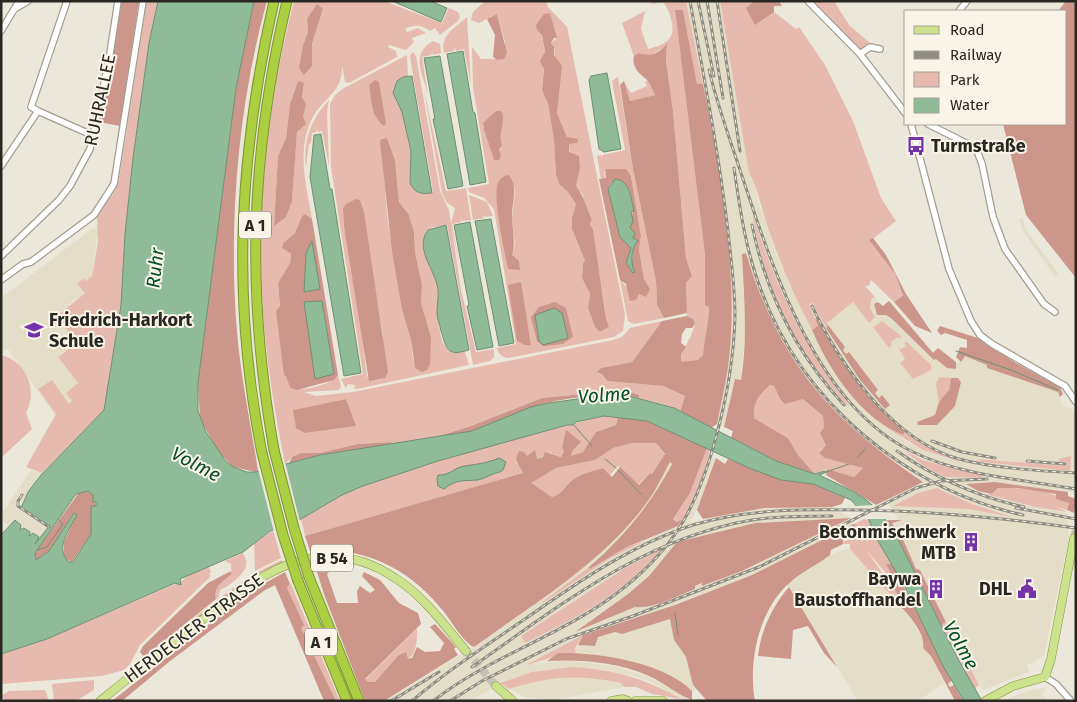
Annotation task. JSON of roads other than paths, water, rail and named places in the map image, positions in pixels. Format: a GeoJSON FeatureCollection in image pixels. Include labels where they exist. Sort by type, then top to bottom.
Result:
{"type":"FeatureCollection","features":[{"type":"Feature","properties":{"kind":"highway","name":"A 1"},"geometry":{"type":"LineString","coordinates":[[274,1],[254,98],[248,147],[242,254],[248,356],[262,452],[282,535],[298,581],[347,701]]}},
{"type":"Feature","properties":{"kind":"highway","name":"A 1"},"geometry":{"type":"LineString","coordinates":[[287,1],[266,97],[258,168],[254,257],[258,332],[274,450],[294,528],[310,577],[359,701]]}},
{"type":"Feature","properties":{"kind":"main road"},"geometry":{"type":"LineString","coordinates":[[987,699],[1013,686],[1045,676],[1051,659],[1073,558],[1074,538]]}},
{"type":"Feature","properties":{"kind":"main road","name":"HERDECKER STRASSE"},"geometry":{"type":"LineString","coordinates":[[100,701],[245,586],[273,570],[310,559],[352,560],[387,572],[416,594],[466,652]]}},
{"type":"Feature","properties":{"kind":"main road"},"geometry":{"type":"LineString","coordinates":[[496,686],[513,701]]}},
{"type":"Feature","properties":{"kind":"main road"},"geometry":{"type":"LineString","coordinates":[[611,701],[623,699],[628,701]]}},
{"type":"Feature","properties":{"kind":"main road"},"geometry":{"type":"LineString","coordinates":[[635,701],[663,701]]}},
{"type":"Feature","properties":{"kind":"street"},"geometry":{"type":"LineString","coordinates":[[1,31],[9,15],[18,4],[28,1]]}},
{"type":"Feature","properties":{"kind":"street"},"geometry":{"type":"LineString","coordinates":[[68,1],[31,107],[94,136]]}},
{"type":"Feature","properties":{"kind":"street","name":"RUHRALLEE"},"geometry":{"type":"LineString","coordinates":[[1,256],[59,200],[82,166],[94,136],[118,1]]}},
{"type":"Feature","properties":{"kind":"street"},"geometry":{"type":"LineString","coordinates":[[1,280],[23,264],[31,262],[94,215],[109,194],[117,172],[134,42],[143,1]]}},
{"type":"Feature","properties":{"kind":"street"},"geometry":{"type":"LineString","coordinates":[[808,1],[860,54],[904,111]]}},
{"type":"Feature","properties":{"kind":"street"},"geometry":{"type":"LineString","coordinates":[[860,54],[870,47],[880,50]]}},
{"type":"Feature","properties":{"kind":"street"},"geometry":{"type":"LineString","coordinates":[[1,166],[38,111]]}},
{"type":"Feature","properties":{"kind":"street"},"geometry":{"type":"LineString","coordinates":[[910,125],[949,269],[971,321],[980,335],[992,344],[1065,386],[1076,402]]}},
{"type":"Feature","properties":{"kind":"street"},"geometry":{"type":"LineString","coordinates":[[930,125],[976,148],[982,164],[993,217],[1005,249],[1044,304],[1055,312]]}},
{"type":"Feature","properties":{"kind":"street"},"geometry":{"type":"LineString","coordinates":[[1045,676],[1056,684],[1071,701]]}},
{"type":"Feature","properties":{"kind":"water"},"geometry":{"type":"Polygon","coordinates":[[[158,1],[254,1],[236,88],[198,383],[198,411],[206,432],[225,460],[233,467],[247,472],[256,472],[320,455],[472,431],[531,407],[591,397],[633,397],[674,408],[776,461],[815,474],[825,471],[827,472],[819,475],[856,493],[873,506],[882,515],[898,539],[958,659],[982,701],[964,701],[943,666],[906,589],[875,536],[869,520],[851,500],[813,484],[781,480],[749,468],[647,421],[604,416],[576,422],[573,425],[567,425],[438,461],[363,486],[342,495],[301,519],[270,531],[243,552],[180,579],[181,585],[175,583],[47,639],[1,654],[1,535],[15,520],[21,525],[20,530],[24,528],[30,532],[29,536],[33,533],[39,537],[35,544],[50,525],[48,526],[21,508],[28,492],[41,475],[104,410],[121,305],[125,234],[133,158],[149,43],[158,1]],[[88,491],[76,494],[35,553],[36,560],[49,551],[74,513],[77,515],[67,532],[63,545],[65,557],[69,562],[73,562],[91,534],[91,506],[96,506],[96,502],[93,502],[93,495],[88,491]]]}},
{"type":"Feature","properties":{"kind":"water"},"geometry":{"type":"Polygon","coordinates":[[[392,1],[430,1],[447,8],[441,22],[392,1]]]}},
{"type":"Feature","properties":{"kind":"water"},"geometry":{"type":"Polygon","coordinates":[[[463,51],[486,182],[470,185],[447,54],[463,51]]]}},
{"type":"Feature","properties":{"kind":"water"},"geometry":{"type":"Polygon","coordinates":[[[440,56],[463,186],[448,189],[433,119],[435,119],[424,58],[440,56]]]}},
{"type":"Feature","properties":{"kind":"water"},"geometry":{"type":"Polygon","coordinates":[[[607,73],[621,149],[604,152],[599,149],[589,80],[591,76],[607,73]]]}},
{"type":"Feature","properties":{"kind":"water"},"geometry":{"type":"Polygon","coordinates":[[[412,76],[432,193],[419,192],[410,183],[411,151],[402,112],[393,93],[397,81],[403,77],[412,76]]]}},
{"type":"Feature","properties":{"kind":"water"},"geometry":{"type":"Polygon","coordinates":[[[321,134],[330,189],[332,189],[361,373],[344,376],[310,177],[314,135],[321,134]]]}},
{"type":"Feature","properties":{"kind":"water"},"geometry":{"type":"Polygon","coordinates":[[[615,179],[620,180],[627,186],[634,211],[631,212],[633,221],[630,228],[635,233],[633,238],[638,241],[632,256],[632,265],[635,272],[633,273],[626,263],[631,248],[620,237],[608,189],[615,179]]]}},
{"type":"Feature","properties":{"kind":"water"},"geometry":{"type":"Polygon","coordinates":[[[491,219],[514,343],[499,346],[475,221],[491,219]]]}},
{"type":"Feature","properties":{"kind":"water"},"geometry":{"type":"Polygon","coordinates":[[[470,222],[493,347],[477,350],[467,306],[469,305],[454,225],[470,222]]]}},
{"type":"Feature","properties":{"kind":"water"},"geometry":{"type":"Polygon","coordinates":[[[446,225],[469,350],[456,353],[446,347],[441,331],[437,315],[438,289],[424,252],[423,244],[428,230],[446,225]]]}},
{"type":"Feature","properties":{"kind":"water"},"geometry":{"type":"Polygon","coordinates":[[[312,241],[320,289],[304,292],[306,253],[312,241]]]}},
{"type":"Feature","properties":{"kind":"water"},"geometry":{"type":"Polygon","coordinates":[[[322,301],[334,374],[315,379],[304,302],[322,301]]]}},
{"type":"Feature","properties":{"kind":"water"},"geometry":{"type":"Polygon","coordinates":[[[554,308],[562,313],[568,338],[543,345],[539,341],[535,315],[554,308]]]}},
{"type":"Feature","properties":{"kind":"water"},"geometry":{"type":"Polygon","coordinates":[[[499,458],[506,462],[503,470],[500,472],[478,480],[457,482],[444,489],[438,486],[438,475],[461,467],[499,458]]]}},
{"type":"Feature","properties":{"kind":"waterway"},"geometry":{"type":"LineString","coordinates":[[956,351],[1011,370],[1058,390]]}},
{"type":"Feature","properties":{"kind":"waterway"},"geometry":{"type":"LineString","coordinates":[[573,424],[592,446]]}},
{"type":"Feature","properties":{"kind":"waterway"},"geometry":{"type":"LineString","coordinates":[[858,457],[865,449]]}},
{"type":"Feature","properties":{"kind":"waterway"},"geometry":{"type":"LineString","coordinates":[[605,459],[616,468]]}},
{"type":"Feature","properties":{"kind":"waterway"},"geometry":{"type":"LineString","coordinates":[[826,472],[849,464]]}},
{"type":"Feature","properties":{"kind":"waterway"},"geometry":{"type":"LineString","coordinates":[[618,470],[641,494]]}},
{"type":"Feature","properties":{"kind":"waterway"},"geometry":{"type":"LineString","coordinates":[[37,550],[47,547],[63,524],[58,519]]}},
{"type":"Feature","properties":{"kind":"waterway"},"geometry":{"type":"LineString","coordinates":[[675,613],[678,635]]}},
{"type":"Feature","properties":{"kind":"tunnel"},"geometry":{"type":"LineString","coordinates":[[1074,538],[1076,530]]}},
{"type":"Feature","properties":{"kind":"tunnel"},"geometry":{"type":"LineString","coordinates":[[466,651],[496,686]]}},
{"type":"Feature","properties":{"kind":"railway"},"geometry":{"type":"LineString","coordinates":[[433,701],[480,670],[580,618],[626,586],[660,554],[673,537],[694,501],[702,481],[716,437],[727,392],[733,347],[735,305],[720,173],[690,1]]}},
{"type":"Feature","properties":{"kind":"railway"},"geometry":{"type":"LineString","coordinates":[[698,1],[714,76]]}},
{"type":"Feature","properties":{"kind":"railway"},"geometry":{"type":"LineString","coordinates":[[707,1],[723,98]]}},
{"type":"Feature","properties":{"kind":"railway"},"geometry":{"type":"LineString","coordinates":[[717,1],[740,151]]}},
{"type":"Feature","properties":{"kind":"railway"},"geometry":{"type":"LineString","coordinates":[[709,70],[756,218],[786,295],[804,333],[825,370],[850,402],[878,430],[911,451],[930,459],[971,471],[1076,489]]}},
{"type":"Feature","properties":{"kind":"railway"},"geometry":{"type":"LineString","coordinates":[[734,168],[747,245],[761,290],[780,331],[803,369],[832,404],[864,435],[900,462],[939,485],[980,503],[1023,515]]}},
{"type":"Feature","properties":{"kind":"railway"},"geometry":{"type":"LineString","coordinates":[[752,225],[766,275],[785,321],[811,365],[844,405]]}},
{"type":"Feature","properties":{"kind":"railway"},"geometry":{"type":"LineString","coordinates":[[812,306],[838,353],[854,376],[871,398],[912,436],[935,449],[972,462],[1017,469],[1076,473]]}},
{"type":"Feature","properties":{"kind":"railway"},"geometry":{"type":"LineString","coordinates":[[932,441],[962,452],[995,458]]}},
{"type":"Feature","properties":{"kind":"railway"},"geometry":{"type":"LineString","coordinates":[[897,451],[942,478],[974,492],[1024,507]]}},
{"type":"Feature","properties":{"kind":"railway"},"geometry":{"type":"LineString","coordinates":[[1027,461],[1065,464]]}},
{"type":"Feature","properties":{"kind":"railway"},"geometry":{"type":"LineString","coordinates":[[450,701],[482,681],[566,639],[633,616],[759,567],[916,488],[941,481],[987,479]]}},
{"type":"Feature","properties":{"kind":"railway"},"geometry":{"type":"LineString","coordinates":[[22,495],[18,501],[18,506],[49,527]]}},
{"type":"Feature","properties":{"kind":"railway"},"geometry":{"type":"LineString","coordinates":[[1016,508],[1076,519]]}},
{"type":"Feature","properties":{"kind":"railway"},"geometry":{"type":"LineString","coordinates":[[412,701],[468,658],[606,566],[648,543],[693,525],[734,516],[774,511],[858,510],[967,516],[1076,528]]}},
{"type":"Feature","properties":{"kind":"railway"},"geometry":{"type":"LineString","coordinates":[[472,667],[570,598],[604,577],[639,558],[675,542],[713,529],[752,520],[832,516]]}},
{"type":"Feature","properties":{"kind":"railway"},"geometry":{"type":"LineString","coordinates":[[391,701],[439,672]]}},
{"type":"Feature","properties":{"kind":"place","name":"Turmstraße"},"geometry":{"type":"Point","coordinates":[916,146]}},
{"type":"Feature","properties":{"kind":"place","name":"Friedrich-Harkort Schule"},"geometry":{"type":"Point","coordinates":[34,330]}},
{"type":"Feature","properties":{"kind":"place","name":"Betonmischwerk MTB"},"geometry":{"type":"Point","coordinates":[971,542]}},
{"type":"Feature","properties":{"kind":"place","name":"Baywa Baustoffhandel"},"geometry":{"type":"Point","coordinates":[936,589]}},
{"type":"Feature","properties":{"kind":"place","name":"DHL"},"geometry":{"type":"Point","coordinates":[1027,589]}},
{"type":"Feature","properties":{"kind":"water label","name":"Ruhr"},"geometry":{"type":"Point","coordinates":[155,268]}},
{"type":"Feature","properties":{"kind":"water label","name":"Volme"},"geometry":{"type":"Point","coordinates":[604,395]}},
{"type":"Feature","properties":{"kind":"water label","name":"Volme"},"geometry":{"type":"Point","coordinates":[196,464]}},
{"type":"Feature","properties":{"kind":"water label","name":"Volme"},"geometry":{"type":"Point","coordinates":[961,645]}}]}
